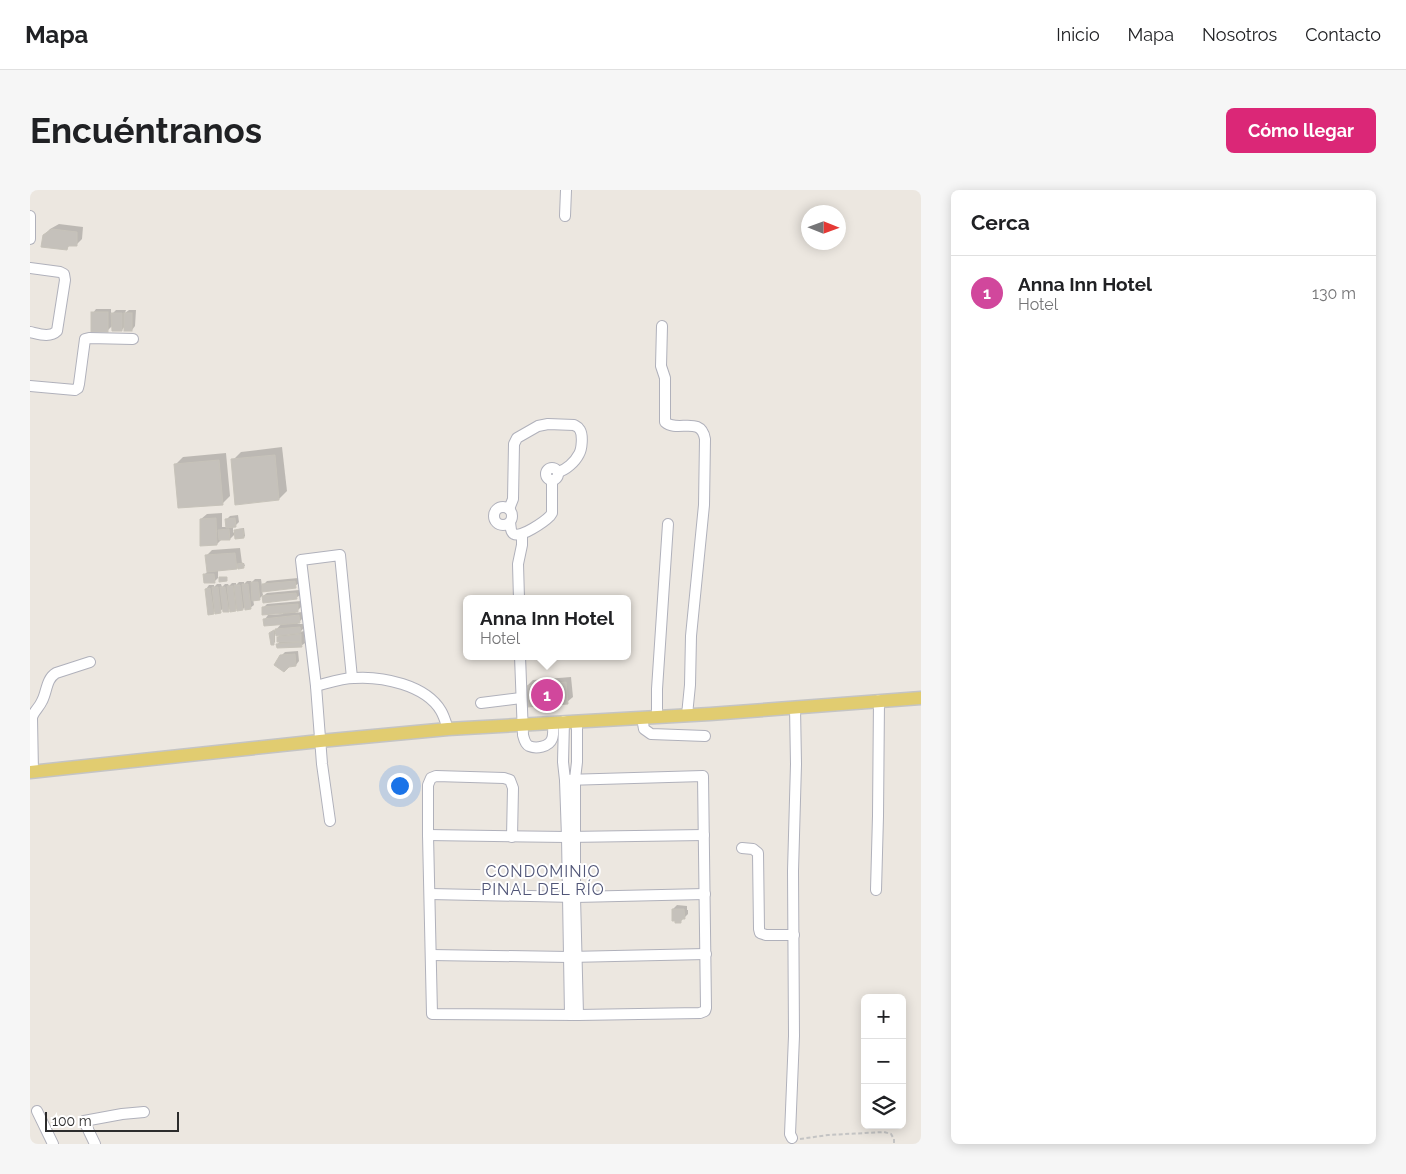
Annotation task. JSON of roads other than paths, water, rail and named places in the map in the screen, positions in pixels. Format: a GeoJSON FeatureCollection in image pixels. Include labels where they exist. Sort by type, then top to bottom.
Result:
{"type":"FeatureCollection","features":[{"type":"Feature","properties":{"kind":"main road"},"geometry":{"type":"LineString","coordinates":[[32,772],[448,729],[642,718],[921,698]]}},
{"type":"Feature","properties":{"kind":"street"},"geometry":{"type":"LineString","coordinates":[[566,190],[566,216]]}},
{"type":"Feature","properties":{"kind":"street"},"geometry":{"type":"LineString","coordinates":[[30,216],[30,239]]}},
{"type":"Feature","properties":{"kind":"street"},"geometry":{"type":"LineString","coordinates":[[30,268],[60,272],[64,274],[65,280],[58,328],[55,333],[45,335],[30,332]]}},
{"type":"Feature","properties":{"kind":"street"},"geometry":{"type":"LineString","coordinates":[[662,326],[661,366],[665,378],[665,422],[670,425],[699,428],[703,432],[705,439],[704,505],[691,636],[687,715]]}},
{"type":"Feature","properties":{"kind":"street"},"geometry":{"type":"LineString","coordinates":[[30,386],[76,390],[79,384],[85,339],[133,339]]}},
{"type":"Feature","properties":{"kind":"street"},"geometry":{"type":"LineString","coordinates":[[540,425],[577,426],[581,435],[580,453],[570,465],[555,476],[551,515],[522,535],[513,534],[510,523],[512,517],[509,509],[513,499],[514,444],[517,438],[540,425]]}},
{"type":"Feature","properties":{"kind":"street"},"geometry":{"type":"LineString","coordinates":[[509,509],[500,507],[494,516],[498,524],[510,523]]}},
{"type":"Feature","properties":{"kind":"street"},"geometry":{"type":"LineString","coordinates":[[657,716],[657,689],[668,524]]}},
{"type":"Feature","properties":{"kind":"street"},"geometry":{"type":"LineString","coordinates":[[519,595],[518,564],[522,535]]}},
{"type":"Feature","properties":{"kind":"street"},"geometry":{"type":"LineString","coordinates":[[330,821],[322,764],[316,686],[301,560],[340,555],[352,678]]}},
{"type":"Feature","properties":{"kind":"street"},"geometry":{"type":"LineString","coordinates":[[520,660],[522,724],[523,735],[527,744],[532,747],[541,747],[549,744],[558,722]]}},
{"type":"Feature","properties":{"kind":"street"},"geometry":{"type":"LineString","coordinates":[[32,772],[32,715],[43,700],[48,682],[56,673],[90,662]]}},
{"type":"Feature","properties":{"kind":"street"},"geometry":{"type":"LineString","coordinates":[[316,686],[352,678],[389,680],[421,692],[430,698],[441,710],[448,729]]}},
{"type":"Feature","properties":{"kind":"street"},"geometry":{"type":"LineString","coordinates":[[481,703],[521,698]]}},
{"type":"Feature","properties":{"kind":"street"},"geometry":{"type":"LineString","coordinates":[[876,890],[879,700]]}},
{"type":"Feature","properties":{"kind":"street"},"geometry":{"type":"LineString","coordinates":[[792,1138],[790,1134],[794,1036],[793,847],[796,764],[795,707]]}},
{"type":"Feature","properties":{"kind":"street"},"geometry":{"type":"LineString","coordinates":[[642,718],[644,729],[651,734],[705,736]]}},
{"type":"Feature","properties":{"kind":"street"},"geometry":{"type":"LineString","coordinates":[[574,1015],[570,780],[576,746],[577,721]]}},
{"type":"Feature","properties":{"kind":"street"},"geometry":{"type":"LineString","coordinates":[[558,722],[564,746],[563,762],[570,780]]}},
{"type":"Feature","properties":{"kind":"street"},"geometry":{"type":"LineString","coordinates":[[564,746],[576,746]]}},
{"type":"Feature","properties":{"kind":"street"},"geometry":{"type":"LineString","coordinates":[[512,837],[513,788],[510,780],[504,778],[433,776],[429,781],[428,835],[432,1014],[574,1015],[703,1012],[706,1008],[706,954],[703,776],[570,780]]}},
{"type":"Feature","properties":{"kind":"street"},"geometry":{"type":"LineString","coordinates":[[428,835],[571,837],[704,835]]}},
{"type":"Feature","properties":{"kind":"street"},"geometry":{"type":"LineString","coordinates":[[742,848],[753,849],[758,853],[760,933],[766,935],[794,935]]}},
{"type":"Feature","properties":{"kind":"street"},"geometry":{"type":"LineString","coordinates":[[430,894],[571,897],[705,894]]}},
{"type":"Feature","properties":{"kind":"street"},"geometry":{"type":"LineString","coordinates":[[431,955],[573,957],[706,954]]}},
{"type":"Feature","properties":{"kind":"street"},"geometry":{"type":"LineString","coordinates":[[37,1111],[53,1144]]}},
{"type":"Feature","properties":{"kind":"street"},"geometry":{"type":"LineString","coordinates":[[95,1144],[84,1121],[144,1112]]}},
{"type":"Feature","properties":{"kind":"place","name":"Anna Inn Hotel"},"geometry":{"type":"Point","coordinates":[547,695]}},
{"type":"Feature","properties":{"kind":"district","name":"CONDOMINIO PINAL DEL RÍO"},"geometry":{"type":"Point","coordinates":[543,880]}}]}
